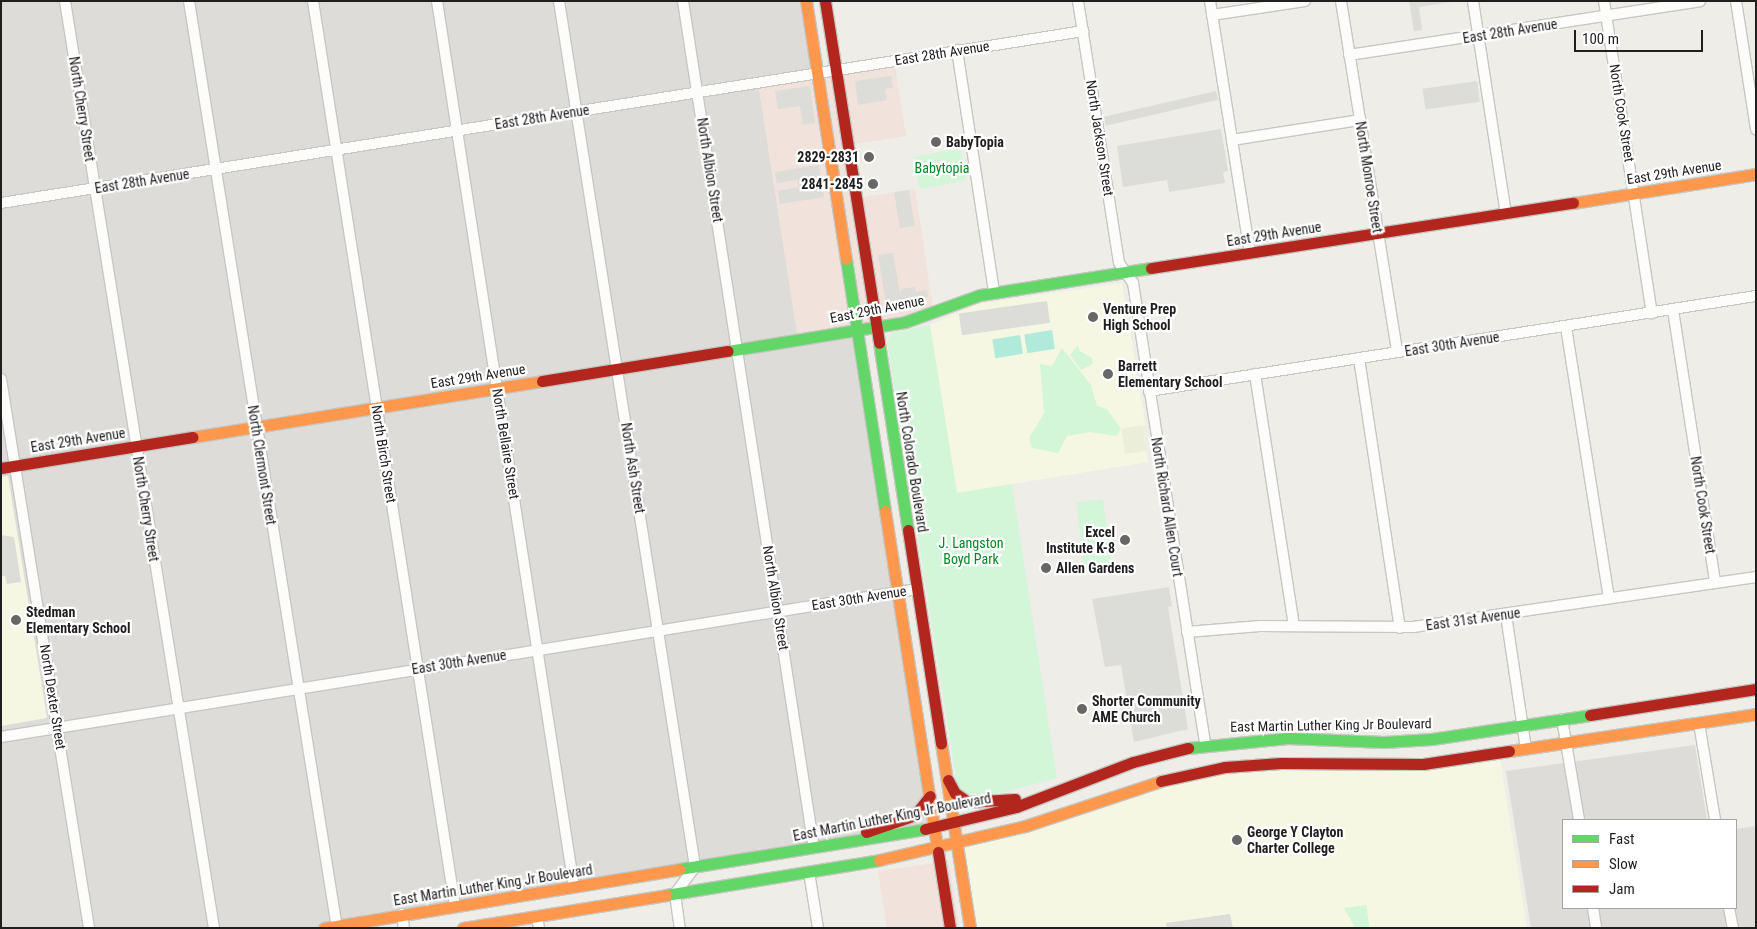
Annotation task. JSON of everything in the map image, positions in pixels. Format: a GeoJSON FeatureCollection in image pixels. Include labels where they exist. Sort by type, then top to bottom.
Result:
{"type":"FeatureCollection","features":[{"type":"Feature","properties":{"kind":"main road"},"geometry":{"type":"LineString","coordinates":[[806,1],[950,928]]}},
{"type":"Feature","properties":{"kind":"main road","name":"North Colorado Boulevard"},"geometry":{"type":"LineString","coordinates":[[825,1],[970,928]]}},
{"type":"Feature","properties":{"kind":"main road","name":"East 29th Avenue"},"geometry":{"type":"LineString","coordinates":[[1,468],[617,368],[737,344],[876,327],[922,318],[993,288],[1126,273],[1756,174]]}},
{"type":"Feature","properties":{"kind":"main road","name":"East Martin Luther King Jr Boulevard"},"geometry":{"type":"LineString","coordinates":[[324,928],[935,827],[1067,789],[1133,762],[1204,744],[1288,738],[1398,741],[1523,725],[1756,689]]}},
{"type":"Feature","properties":{"kind":"main road"},"geometry":{"type":"LineString","coordinates":[[463,928],[538,922],[675,894],[809,872],[938,846],[1037,822],[1137,786],[1224,767],[1281,762],[1409,765],[1756,714]]}},
{"type":"Feature","properties":{"kind":"main road"},"geometry":{"type":"LineString","coordinates":[[946,775],[958,796],[974,804],[1067,789]]}},
{"type":"Feature","properties":{"kind":"main road"},"geometry":{"type":"LineString","coordinates":[[831,845],[915,815],[930,796]]}},
{"type":"Feature","properties":{"kind":"street","name":"North Cherry Street"},"geometry":{"type":"LineString","coordinates":[[66,1],[94,188],[214,928]]}},
{"type":"Feature","properties":{"kind":"street","name":"North Clermont Street"},"geometry":{"type":"LineString","coordinates":[[189,1],[337,927]]}},
{"type":"Feature","properties":{"kind":"street","name":"North Birch Street"},"geometry":{"type":"LineString","coordinates":[[313,1],[456,906]]}},
{"type":"Feature","properties":{"kind":"street","name":"North Bellaire Street"},"geometry":{"type":"LineString","coordinates":[[437,1],[539,650],[574,887]]}},
{"type":"Feature","properties":{"kind":"street","name":"North Ash Street"},"geometry":{"type":"LineString","coordinates":[[559,1],[695,867]]}},
{"type":"Feature","properties":{"kind":"street","name":"North Albion Street"},"geometry":{"type":"LineString","coordinates":[[683,1],[779,611],[814,848]]}},
{"type":"Feature","properties":{"kind":"street","name":"North Jackson Street"},"geometry":{"type":"LineString","coordinates":[[1078,1],[1119,263],[1126,273]]}},
{"type":"Feature","properties":{"kind":"street"},"geometry":{"type":"LineString","coordinates":[[1210,1],[1250,253]]}},
{"type":"Feature","properties":{"kind":"street"},"geometry":{"type":"LineString","coordinates":[[1212,16],[1305,1]]}},
{"type":"Feature","properties":{"kind":"street","name":"North Monroe Street"},"geometry":{"type":"LineString","coordinates":[[1341,1],[1397,352]]}},
{"type":"Feature","properties":{"kind":"street"},"geometry":{"type":"LineString","coordinates":[[1473,1],[1506,213]]}},
{"type":"Feature","properties":{"kind":"street","name":"North Cook Street"},"geometry":{"type":"LineString","coordinates":[[1604,1],[1652,313]]}},
{"type":"Feature","properties":{"kind":"street","name":"East 28th Avenue"},"geometry":{"type":"LineString","coordinates":[[1349,55],[1700,1]]}},
{"type":"Feature","properties":{"kind":"street"},"geometry":{"type":"LineString","coordinates":[[1736,1],[1756,129]]}},
{"type":"Feature","properties":{"kind":"street","name":"East 28th Avenue"},"geometry":{"type":"LineString","coordinates":[[1,203],[1083,31]]}},
{"type":"Feature","properties":{"kind":"street"},"geometry":{"type":"LineString","coordinates":[[957,50],[993,288]]}},
{"type":"Feature","properties":{"kind":"street"},"geometry":{"type":"LineString","coordinates":[[1232,140],[1360,120]]}},
{"type":"Feature","properties":{"kind":"street","name":"North Richard Allen Court"},"geometry":{"type":"LineString","coordinates":[[1126,273],[1133,283],[1204,744]]}},
{"type":"Feature","properties":{"kind":"street","name":"East 30th Avenue"},"geometry":{"type":"LineString","coordinates":[[1149,390],[1566,327],[1756,296]]}},
{"type":"Feature","properties":{"kind":"street","name":"North Cook Street"},"geometry":{"type":"LineString","coordinates":[[1673,310],[1715,581]]}},
{"type":"Feature","properties":{"kind":"street"},"geometry":{"type":"LineString","coordinates":[[1566,327],[1609,597]]}},
{"type":"Feature","properties":{"kind":"street"},"geometry":{"type":"LineString","coordinates":[[1359,358],[1400,628]]}},
{"type":"Feature","properties":{"kind":"street"},"geometry":{"type":"LineString","coordinates":[[1254,374],[1294,625]]}},
{"type":"Feature","properties":{"kind":"street","name":"North Dexter Street"},"geometry":{"type":"LineString","coordinates":[[1,379],[89,928]]}},
{"type":"Feature","properties":{"kind":"street","name":"East 31st Avenue"},"geometry":{"type":"LineString","coordinates":[[1187,632],[1294,625],[1400,628],[1506,614],[1715,581],[1756,577]]}},
{"type":"Feature","properties":{"kind":"street","name":"East 30th Avenue"},"geometry":{"type":"LineString","coordinates":[[1,737],[917,589]]}},
{"type":"Feature","properties":{"kind":"street"},"geometry":{"type":"LineString","coordinates":[[1506,614],[1526,749]]}},
{"type":"Feature","properties":{"kind":"street"},"geometry":{"type":"LineString","coordinates":[[1562,719],[1579,819]]}},
{"type":"Feature","properties":{"kind":"street"},"geometry":{"type":"LineString","coordinates":[[1699,723],[1715,819]]}},
{"type":"Feature","properties":{"kind":"street"},"geometry":{"type":"LineString","coordinates":[[680,928],[675,894],[695,867]]}},
{"type":"Feature","properties":{"kind":"street"},"geometry":{"type":"LineString","coordinates":[[809,872],[818,928]]}},
{"type":"Feature","properties":{"kind":"street"},"geometry":{"type":"LineString","coordinates":[[1592,928],[1596,928],[1593,909]]}},
{"type":"Feature","properties":{"kind":"street"},"geometry":{"type":"LineString","coordinates":[[1729,909],[1733,928]]}},
{"type":"Feature","properties":{"kind":"street"},"geometry":{"type":"LineString","coordinates":[[402,914],[404,928]]}},
{"type":"Feature","properties":{"kind":"shaded area"},"geometry":{"type":"Polygon","coordinates":[[[1,1],[801,1],[812,73],[758,82],[798,339],[853,330],[930,834],[363,928],[1,928],[1,1]]]}},
{"type":"Feature","properties":{"kind":"shaded area"},"geometry":{"type":"Polygon","coordinates":[[[1409,1],[1458,1],[1419,7],[1422,30],[1414,31],[1409,1]]]}},
{"type":"Feature","properties":{"kind":"shaded area"},"geometry":{"type":"Polygon","coordinates":[[[894,60],[906,136],[855,144],[863,197],[915,189],[934,314],[798,339],[758,82],[894,60]]]}},
{"type":"Feature","properties":{"kind":"shaded area"},"geometry":{"type":"Polygon","coordinates":[[[891,76],[893,88],[885,89],[887,100],[858,105],[855,81],[891,76]]]}},
{"type":"Feature","properties":{"kind":"shaded area"},"geometry":{"type":"Polygon","coordinates":[[[1477,81],[1480,102],[1425,109],[1423,89],[1477,81]]]}},
{"type":"Feature","properties":{"kind":"shaded area"},"geometry":{"type":"Polygon","coordinates":[[[810,86],[815,123],[803,125],[800,106],[778,109],[775,91],[810,86]]]}},
{"type":"Feature","properties":{"kind":"shaded area"},"geometry":{"type":"Polygon","coordinates":[[[1216,91],[1218,100],[1106,126],[1104,117],[1216,91]]]}},
{"type":"Feature","properties":{"kind":"shaded area"},"geometry":{"type":"Polygon","coordinates":[[[1221,129],[1228,171],[1223,172],[1225,183],[1169,192],[1167,180],[1123,187],[1117,146],[1221,129]]]}},
{"type":"Feature","properties":{"kind":"shaded area"},"geometry":{"type":"Polygon","coordinates":[[[819,165],[824,197],[780,204],[778,191],[799,187],[797,180],[777,183],[775,172],[819,165]]]}},
{"type":"Feature","properties":{"kind":"shaded area"},"geometry":{"type":"Polygon","coordinates":[[[909,190],[915,226],[900,228],[894,192],[909,190]]]}},
{"type":"Feature","properties":{"kind":"shaded area"},"geometry":{"type":"Polygon","coordinates":[[[893,253],[900,294],[902,289],[915,287],[916,292],[927,290],[928,297],[908,300],[909,306],[887,310],[878,255],[893,253]]]}},
{"type":"Feature","properties":{"kind":"shaded area"},"geometry":{"type":"Polygon","coordinates":[[[1122,283],[1146,425],[1143,426],[1148,462],[957,493],[930,325],[977,304],[1122,283]]]}},
{"type":"Feature","properties":{"kind":"shaded area"},"geometry":{"type":"Polygon","coordinates":[[[1047,301],[1050,323],[962,335],[959,313],[1047,301]]]}},
{"type":"Feature","properties":{"kind":"shaded area"},"geometry":{"type":"Polygon","coordinates":[[[1143,425],[1147,451],[1125,454],[1121,428],[1143,425]]]}},
{"type":"Feature","properties":{"kind":"shaded area","name":"Stedman Elementary School"},"geometry":{"type":"Polygon","coordinates":[[[8,476],[47,718],[1,726],[1,477],[8,476]]]}},
{"type":"Feature","properties":{"kind":"shaded area"},"geometry":{"type":"Polygon","coordinates":[[[1,535],[14,537],[21,582],[7,584],[5,576],[1,576],[1,535]]]}},
{"type":"Feature","properties":{"kind":"shaded area"},"geometry":{"type":"Polygon","coordinates":[[[1169,587],[1172,606],[1168,607],[1188,729],[1134,742],[1121,665],[1105,667],[1092,599],[1169,587]]]}},
{"type":"Feature","properties":{"kind":"shaded area"},"geometry":{"type":"Polygon","coordinates":[[[1695,745],[1707,819],[1562,819],[1562,909],[1737,909],[1737,829],[1756,826],[1756,928],[1531,928],[1506,771],[1695,745]]]}},
{"type":"Feature","properties":{"kind":"shaded area","name":"George Y Clayton Charter College"},"geometry":{"type":"Polygon","coordinates":[[[1499,753],[1527,928],[970,928],[956,841],[1160,780],[1315,763],[1499,753]]]}},
{"type":"Feature","properties":{"kind":"shaded area"},"geometry":{"type":"Polygon","coordinates":[[[949,861],[959,928],[887,928],[878,871],[949,861]]]}},
{"type":"Feature","properties":{"kind":"shaded area"},"geometry":{"type":"Polygon","coordinates":[[[1230,914],[1233,928],[1167,928],[1166,923],[1230,914]]]}},
{"type":"Feature","properties":{"kind":"green space","name":"Babytopia"},"geometry":{"type":"Polygon","coordinates":[[[952,150],[961,151],[966,180],[923,189],[919,186],[914,157],[952,150]]]}},
{"type":"Feature","properties":{"kind":"green space","name":"J. Langston Boyd Park"},"geometry":{"type":"Polygon","coordinates":[[[930,325],[957,493],[1012,484],[1057,778],[990,796],[963,793],[957,784],[887,341],[892,333],[930,325]]]}},
{"type":"Feature","properties":{"kind":"green space"},"geometry":{"type":"Polygon","coordinates":[[[1052,330],[1055,349],[1027,353],[1024,334],[1052,330]]]}},
{"type":"Feature","properties":{"kind":"green space"},"geometry":{"type":"Polygon","coordinates":[[[1020,335],[1023,354],[995,358],[992,339],[1020,335]]]}},
{"type":"Feature","properties":{"kind":"green space"},"geometry":{"type":"Polygon","coordinates":[[[1078,345],[1080,351],[1092,358],[1093,364],[1081,370],[1070,355],[1078,345]]]}},
{"type":"Feature","properties":{"kind":"green space"},"geometry":{"type":"Polygon","coordinates":[[[1062,348],[1091,385],[1097,406],[1107,409],[1121,429],[1116,436],[1090,432],[1067,436],[1058,453],[1032,448],[1029,438],[1044,413],[1040,364],[1052,366],[1062,348]]]}},
{"type":"Feature","properties":{"kind":"green space"},"geometry":{"type":"Polygon","coordinates":[[[1103,499],[1111,563],[1084,566],[1076,502],[1103,499]]]}},
{"type":"Feature","properties":{"kind":"green space"},"geometry":{"type":"Polygon","coordinates":[[[1366,905],[1370,928],[1355,928],[1344,908],[1366,905]]]}},
{"type":"Feature","properties":{"kind":"traffic: fast"},"geometry":{"type":"LineString","coordinates":[[846,259],[885,511]]}},
{"type":"Feature","properties":{"kind":"traffic: fast"},"geometry":{"type":"LineString","coordinates":[[728,351],[905,322],[980,295],[1151,268]]}},
{"type":"Feature","properties":{"kind":"traffic: fast"},"geometry":{"type":"LineString","coordinates":[[879,343],[908,530]]}},
{"type":"Feature","properties":{"kind":"traffic: fast"},"geometry":{"type":"LineString","coordinates":[[1188,748],[1288,738],[1384,742],[1432,739],[1590,715]]}},
{"type":"Feature","properties":{"kind":"traffic: fast"},"geometry":{"type":"LineString","coordinates":[[679,869],[925,829]]}},
{"type":"Feature","properties":{"kind":"traffic: fast"},"geometry":{"type":"LineString","coordinates":[[666,895],[879,860]]}},
{"type":"Feature","properties":{"kind":"traffic: slow"},"geometry":{"type":"LineString","coordinates":[[806,1],[846,259]]}},
{"type":"Feature","properties":{"kind":"traffic: slow"},"geometry":{"type":"LineString","coordinates":[[1573,203],[1756,174]]}},
{"type":"Feature","properties":{"kind":"traffic: slow"},"geometry":{"type":"LineString","coordinates":[[193,437],[542,381]]}},
{"type":"Feature","properties":{"kind":"traffic: slow"},"geometry":{"type":"LineString","coordinates":[[885,511],[938,852]]}},
{"type":"Feature","properties":{"kind":"traffic: slow"},"geometry":{"type":"LineString","coordinates":[[1509,751],[1756,714]]}},
{"type":"Feature","properties":{"kind":"traffic: slow"},"geometry":{"type":"LineString","coordinates":[[941,743],[970,928]]}},
{"type":"Feature","properties":{"kind":"traffic: slow"},"geometry":{"type":"LineString","coordinates":[[879,860],[1025,826],[1161,781]]}},
{"type":"Feature","properties":{"kind":"traffic: slow"},"geometry":{"type":"LineString","coordinates":[[324,928],[679,869]]}},
{"type":"Feature","properties":{"kind":"traffic: slow"},"geometry":{"type":"LineString","coordinates":[[463,928],[666,895]]}},
{"type":"Feature","properties":{"kind":"traffic: jam"},"geometry":{"type":"LineString","coordinates":[[825,1],[879,343]]}},
{"type":"Feature","properties":{"kind":"traffic: jam"},"geometry":{"type":"LineString","coordinates":[[1151,268],[1573,203]]}},
{"type":"Feature","properties":{"kind":"traffic: jam"},"geometry":{"type":"LineString","coordinates":[[542,381],[728,351]]}},
{"type":"Feature","properties":{"kind":"traffic: jam"},"geometry":{"type":"LineString","coordinates":[[1,468],[193,437]]}},
{"type":"Feature","properties":{"kind":"traffic: jam"},"geometry":{"type":"LineString","coordinates":[[908,530],[941,743]]}},
{"type":"Feature","properties":{"kind":"traffic: jam"},"geometry":{"type":"LineString","coordinates":[[1590,715],[1756,689]]}},
{"type":"Feature","properties":{"kind":"traffic: jam"},"geometry":{"type":"LineString","coordinates":[[925,829],[1016,807],[1133,762],[1188,748]]}},
{"type":"Feature","properties":{"kind":"traffic: jam"},"geometry":{"type":"LineString","coordinates":[[1161,781],[1225,767],[1281,763],[1423,764],[1509,751]]}},
{"type":"Feature","properties":{"kind":"traffic: jam"},"geometry":{"type":"LineString","coordinates":[[948,780],[955,793],[968,802],[1015,799]]}},
{"type":"Feature","properties":{"kind":"traffic: jam"},"geometry":{"type":"LineString","coordinates":[[866,832],[915,815],[930,796]]}},
{"type":"Feature","properties":{"kind":"traffic: jam"},"geometry":{"type":"LineString","coordinates":[[938,852],[950,928]]}},
{"type":"Feature","properties":{"kind":"place","name":"BabyTopia"},"geometry":{"type":"Point","coordinates":[936,142]}},
{"type":"Feature","properties":{"kind":"place","name":"2829-2831"},"geometry":{"type":"Point","coordinates":[869,157]}},
{"type":"Feature","properties":{"kind":"place","name":"2841-2845"},"geometry":{"type":"Point","coordinates":[873,184]}},
{"type":"Feature","properties":{"kind":"place","name":"Venture Prep High School"},"geometry":{"type":"Point","coordinates":[1093,317]}},
{"type":"Feature","properties":{"kind":"place","name":"Barrett Elementary School"},"geometry":{"type":"Point","coordinates":[1108,374]}},
{"type":"Feature","properties":{"kind":"place","name":"Excel Institute K-8"},"geometry":{"type":"Point","coordinates":[1125,540]}},
{"type":"Feature","properties":{"kind":"place","name":"Allen Gardens"},"geometry":{"type":"Point","coordinates":[1046,568]}},
{"type":"Feature","properties":{"kind":"place","name":"Stedman Elementary School"},"geometry":{"type":"Point","coordinates":[16,620]}},
{"type":"Feature","properties":{"kind":"place","name":"Shorter Community AME Church"},"geometry":{"type":"Point","coordinates":[1082,709]}},
{"type":"Feature","properties":{"kind":"place","name":"George Y Clayton Charter College"},"geometry":{"type":"Point","coordinates":[1237,840]}}]}
